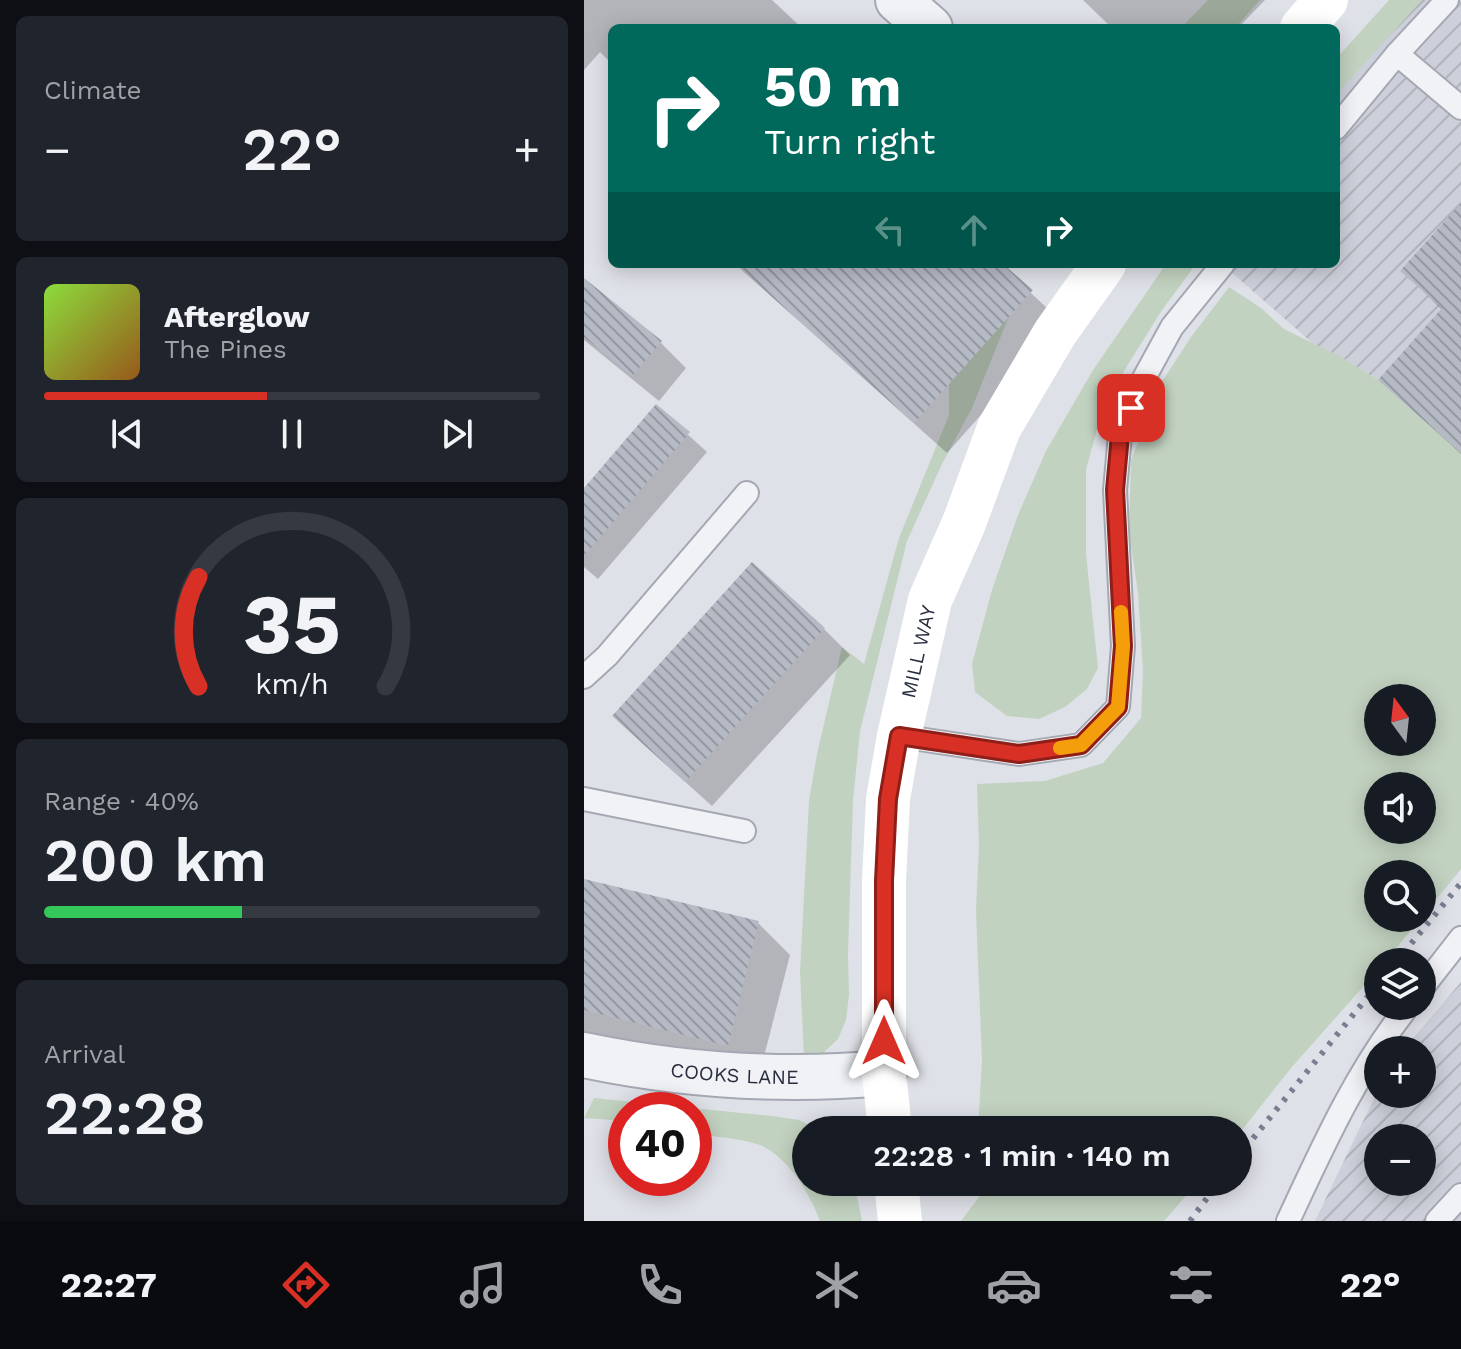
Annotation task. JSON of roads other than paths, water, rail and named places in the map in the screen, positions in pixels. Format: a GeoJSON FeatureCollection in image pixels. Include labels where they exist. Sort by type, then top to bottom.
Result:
{"type":"FeatureCollection","features":[{"type":"Feature","properties":{"kind":"street"},"geometry":{"type":"LineString","coordinates":[[898,0],[925,24]]}},
{"type":"Feature","properties":{"kind":"street"},"geometry":{"type":"LineString","coordinates":[[1305,24],[1326,0]]}},
{"type":"Feature","properties":{"kind":"street","name":"MILL WAY"},"geometry":{"type":"LineString","coordinates":[[889,1116],[884,1073],[884,881],[888,799],[930,600],[964,523],[999,428],[1055,333],[1101,268]]}},
{"type":"Feature","properties":{"kind":"street","name":"COOKS LANE"},"geometry":{"type":"LineString","coordinates":[[584,1055],[739,1077],[810,1079],[884,1073]]}},
{"type":"Feature","properties":{"kind":"street"},"geometry":{"type":"LineString","coordinates":[[897,1196],[900,1221]]}},
{"type":"Feature","properties":{"kind":"lane"},"geometry":{"type":"LineString","coordinates":[[1340,123],[1447,0]]}},
{"type":"Feature","properties":{"kind":"lane"},"geometry":{"type":"LineString","coordinates":[[1397,54],[1461,108]]}},
{"type":"Feature","properties":{"kind":"lane"},"geometry":{"type":"LineString","coordinates":[[899,736],[1019,754],[1081,745],[1118,707],[1123,646],[1115,490],[1120,435],[1143,380],[1172,327],[1220,268]]}},
{"type":"Feature","properties":{"kind":"lane"},"geometry":{"type":"LineString","coordinates":[[584,677],[607,656],[747,493]]}},
{"type":"Feature","properties":{"kind":"lane"},"geometry":{"type":"LineString","coordinates":[[584,799],[744,831]]}},
{"type":"Feature","properties":{"kind":"lane"},"geometry":{"type":"LineString","coordinates":[[1436,970],[1461,938]]}},
{"type":"Feature","properties":{"kind":"lane"},"geometry":{"type":"LineString","coordinates":[[1288,1221],[1343,1105],[1380,1042],[1397,1020]]}},
{"type":"Feature","properties":{"kind":"lane"},"geometry":{"type":"LineString","coordinates":[[1437,1221],[1461,1195]]}},
{"type":"Feature","properties":{"kind":"railway"},"geometry":{"type":"LineString","coordinates":[[1408,948],[1461,883]]}},
{"type":"Feature","properties":{"kind":"railway"},"geometry":{"type":"LineString","coordinates":[[1252,1140],[1364,1001]]}},
{"type":"Feature","properties":{"kind":"railway"},"geometry":{"type":"LineString","coordinates":[[1190,1221],[1209,1196]]}}]}
